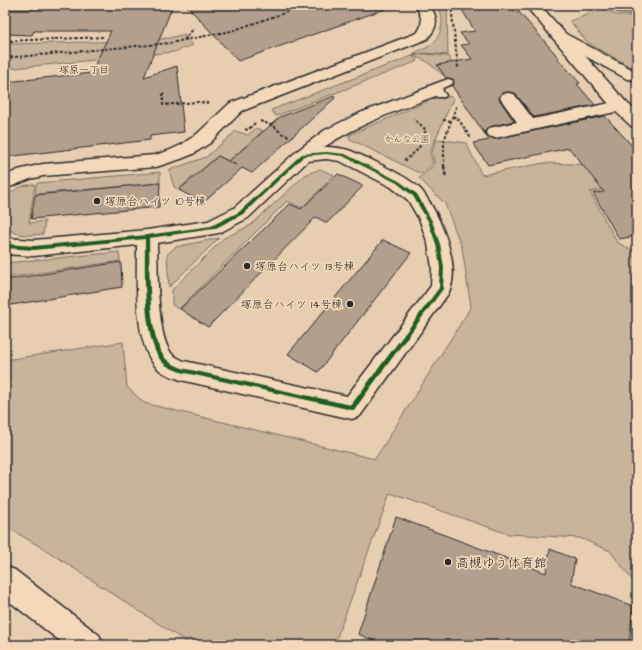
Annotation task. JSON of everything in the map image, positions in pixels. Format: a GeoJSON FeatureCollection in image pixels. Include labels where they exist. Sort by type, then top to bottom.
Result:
{"type":"FeatureCollection","features":[{"type":"Feature","properties":{"kind":"street"},"geometry":{"type":"LineString","coordinates":[[5,183],[25,174],[43,170],[156,161],[174,155],[192,147],[216,128],[236,107],[422,36],[429,28],[430,22],[428,14],[422,5]]}},
{"type":"Feature","properties":{"kind":"street"},"geometry":{"type":"LineString","coordinates":[[532,5],[620,106],[637,122]]}},
{"type":"Feature","properties":{"kind":"street"},"geometry":{"type":"LineString","coordinates":[[559,36],[632,76],[637,75]]}},
{"type":"Feature","properties":{"kind":"street"},"geometry":{"type":"LineString","coordinates":[[5,246],[34,248],[147,237],[212,228],[227,222],[241,213],[313,146],[335,131],[443,89]]}},
{"type":"Feature","properties":{"kind":"street"},"geometry":{"type":"LineString","coordinates":[[508,98],[529,125]]}},
{"type":"Feature","properties":{"kind":"street"},"geometry":{"type":"LineString","coordinates":[[495,132],[620,106]]}},
{"type":"Feature","properties":{"kind":"street"},"geometry":{"type":"LineString","coordinates":[[147,237],[150,312],[154,341],[162,358],[169,364],[181,370],[352,408],[441,290],[442,267],[438,244],[430,221],[415,195],[398,182],[344,155],[326,153],[303,155]]}},
{"type":"Feature","properties":{"kind":"street"},"geometry":{"type":"LineString","coordinates":[[5,580],[89,645]]}},
{"type":"Feature","properties":{"kind":"path"},"geometry":{"type":"LineString","coordinates":[[5,58],[171,43],[199,39],[308,5]]}},
{"type":"Feature","properties":{"kind":"path"},"geometry":{"type":"LineString","coordinates":[[184,40],[194,28]]}},
{"type":"Feature","properties":{"kind":"path"},"geometry":{"type":"LineString","coordinates":[[5,41],[105,37]]}},
{"type":"Feature","properties":{"kind":"path"},"geometry":{"type":"LineString","coordinates":[[163,93],[163,105],[198,102]]}},
{"type":"Feature","properties":{"kind":"path"},"geometry":{"type":"LineString","coordinates":[[453,116],[459,120]]}},
{"type":"Feature","properties":{"kind":"path"},"geometry":{"type":"LineString","coordinates":[[258,120],[270,124]]}},
{"type":"Feature","properties":{"kind":"path"},"geometry":{"type":"LineString","coordinates":[[443,120],[452,121]]}},
{"type":"Feature","properties":{"kind":"path"},"geometry":{"type":"LineString","coordinates":[[406,160],[419,148],[426,130]]}},
{"type":"Feature","properties":{"kind":"green space"},"geometry":{"type":"Polygon","coordinates":[[[438,5],[447,5],[448,55],[424,53],[412,55],[415,52],[428,47],[440,33],[442,16],[438,5]]]}},
{"type":"Feature","properties":{"kind":"green space"},"geometry":{"type":"Polygon","coordinates":[[[596,5],[616,15],[637,17],[637,69],[634,69],[588,43],[570,21],[587,15],[596,5]]]}},
{"type":"Feature","properties":{"kind":"green space"},"geometry":{"type":"Polygon","coordinates":[[[184,34],[193,45],[174,52],[5,69],[6,44],[134,41],[170,38],[184,34]]]}},
{"type":"Feature","properties":{"kind":"green space"},"geometry":{"type":"Polygon","coordinates":[[[424,54],[449,56],[456,80],[453,83],[426,61],[413,56],[424,54]]]}},
{"type":"Feature","properties":{"kind":"green space"},"geometry":{"type":"Polygon","coordinates":[[[412,56],[418,61],[276,116],[271,110],[412,56]]]}},
{"type":"Feature","properties":{"kind":"green space","name":"かんな公園"},"geometry":{"type":"Polygon","coordinates":[[[450,96],[453,99],[430,152],[433,164],[421,174],[350,139],[349,135],[438,97],[442,99],[450,96]]]}},
{"type":"Feature","properties":{"kind":"green space"},"geometry":{"type":"Polygon","coordinates":[[[256,128],[263,131],[229,161],[218,156],[178,190],[174,187],[169,170],[206,157],[236,131],[248,135],[256,128]]]}},
{"type":"Feature","properties":{"kind":"green space"},"geometry":{"type":"Polygon","coordinates":[[[437,139],[466,143],[482,175],[544,163],[598,165],[614,188],[590,192],[617,242],[637,253],[637,586],[610,551],[580,538],[508,534],[390,493],[334,645],[191,645],[46,550],[5,526],[5,360],[123,342],[127,387],[144,403],[375,459],[471,307],[462,248],[445,204],[419,178],[435,165],[432,152],[437,139]]]}},
{"type":"Feature","properties":{"kind":"green space"},"geometry":{"type":"Polygon","coordinates":[[[320,169],[334,175],[302,208],[287,201],[179,309],[172,305],[172,290],[224,238],[251,225],[305,175],[320,169]]]}},
{"type":"Feature","properties":{"kind":"green space"},"geometry":{"type":"Polygon","coordinates":[[[160,172],[160,183],[35,194],[37,183],[160,172]]]}},
{"type":"Feature","properties":{"kind":"green space"},"geometry":{"type":"Polygon","coordinates":[[[35,184],[29,223],[45,221],[43,234],[18,234],[9,230],[5,227],[5,199],[18,188],[35,184]]]}},
{"type":"Feature","properties":{"kind":"green space"},"geometry":{"type":"Polygon","coordinates":[[[219,238],[169,287],[167,255],[175,247],[219,238]]]}},
{"type":"Feature","properties":{"kind":"green space"},"geometry":{"type":"Polygon","coordinates":[[[119,252],[120,261],[5,278],[5,263],[119,252]]]}},
{"type":"Feature","properties":{"kind":"shaded area"},"geometry":{"type":"Polygon","coordinates":[[[598,5],[637,5],[637,16],[618,13],[598,5]]]}},
{"type":"Feature","properties":{"kind":"building"},"geometry":{"type":"Polygon","coordinates":[[[33,5],[173,5],[144,77],[177,66],[184,132],[150,136],[150,140],[5,157],[5,82],[91,73],[111,31],[34,31],[32,35],[5,34],[5,9],[33,9],[33,5]]]}},
{"type":"Feature","properties":{"kind":"building"},"geometry":{"type":"Polygon","coordinates":[[[186,5],[387,5],[388,8],[238,61],[186,5]]]}},
{"type":"Feature","properties":{"kind":"building"},"geometry":{"type":"Polygon","coordinates":[[[459,5],[509,5],[516,13],[519,12],[580,83],[577,84],[595,105],[534,117],[515,93],[502,93],[499,99],[514,121],[489,127],[484,132],[488,137],[495,139],[605,116],[637,151],[637,236],[619,239],[593,193],[604,192],[569,148],[488,165],[473,143],[489,140],[452,86],[454,83],[453,79],[446,78],[437,65],[472,59],[461,45],[469,44],[460,33],[475,31],[459,5]]]}},
{"type":"Feature","properties":{"kind":"building"},"geometry":{"type":"Polygon","coordinates":[[[334,96],[335,98],[252,173],[242,168],[203,203],[179,190],[218,156],[236,165],[229,161],[280,117],[334,96]]]}},
{"type":"Feature","properties":{"kind":"building","name":"塚原台ハイツ 13号棟"},"geometry":{"type":"Polygon","coordinates":[[[338,174],[363,186],[327,223],[316,217],[208,327],[180,309],[290,204],[301,209],[338,174]]]}},
{"type":"Feature","properties":{"kind":"building","name":"塚原台ハイツ 10号棟"},"geometry":{"type":"Polygon","coordinates":[[[160,183],[159,207],[31,219],[35,195],[160,183]]]}},
{"type":"Feature","properties":{"kind":"building","name":"塚原台ハイツ 14号棟"},"geometry":{"type":"Polygon","coordinates":[[[383,240],[411,253],[318,372],[288,354],[383,240]]]}},
{"type":"Feature","properties":{"kind":"building"},"geometry":{"type":"Polygon","coordinates":[[[121,262],[122,287],[5,306],[5,280],[121,262]]]}},
{"type":"Feature","properties":{"kind":"building","name":"高槻ゆう体育館"},"geometry":{"type":"Polygon","coordinates":[[[396,517],[546,573],[550,549],[575,559],[571,583],[633,606],[629,645],[384,645],[358,634],[396,517]]]}},
{"type":"Feature","properties":{"kind":"cycle path"},"geometry":{"type":"LineString","coordinates":[[5,246],[34,248],[147,237],[150,318],[157,349],[165,361],[181,370],[352,408],[441,288],[442,267],[438,244],[430,221],[415,195],[398,182],[344,155],[326,153],[303,155],[241,213],[212,228],[147,237]]}},
{"type":"Feature","properties":{"kind":"place","name":"塚原台ハイツ 10号棟"},"geometry":{"type":"Point","coordinates":[97,201]}},
{"type":"Feature","properties":{"kind":"place","name":"塚原台ハイツ 13号棟"},"geometry":{"type":"Point","coordinates":[247,266]}},
{"type":"Feature","properties":{"kind":"place","name":"塚原台ハイツ 14号棟"},"geometry":{"type":"Point","coordinates":[350,304]}},
{"type":"Feature","properties":{"kind":"place","name":"高槻ゆう体育館"},"geometry":{"type":"Point","coordinates":[448,562]}},
{"type":"Feature","properties":{"kind":"district","name":"塚原一丁目"},"geometry":{"type":"Point","coordinates":[84,69]}}]}
